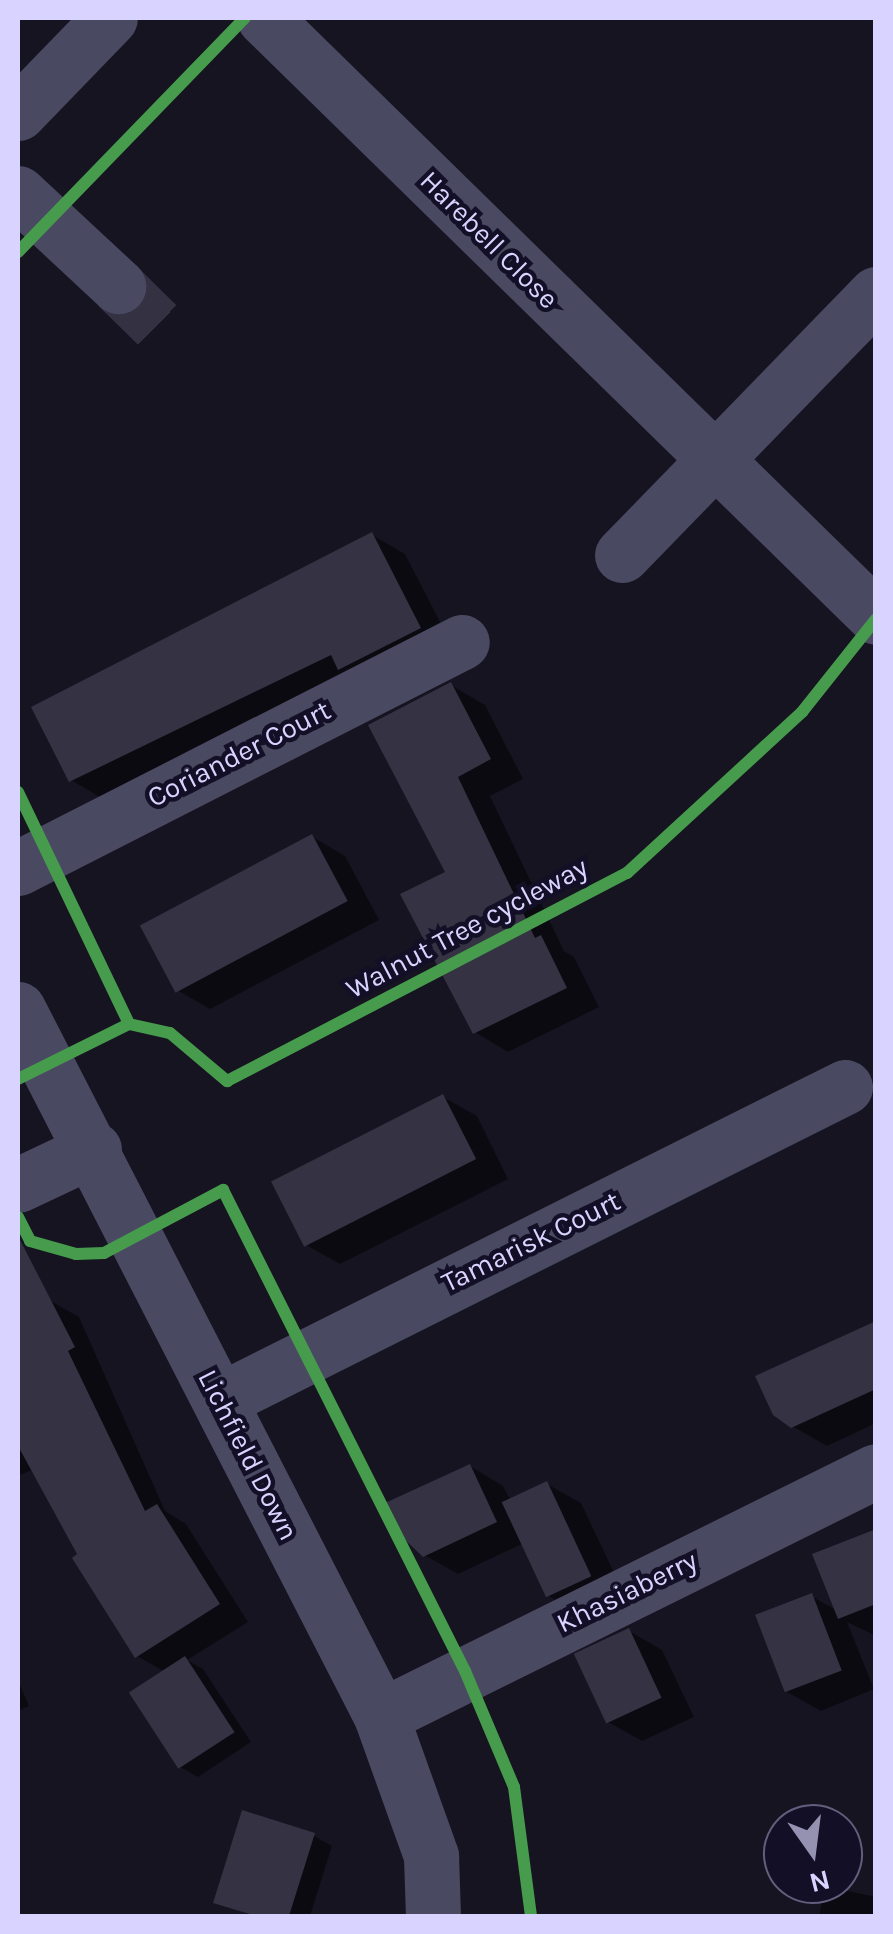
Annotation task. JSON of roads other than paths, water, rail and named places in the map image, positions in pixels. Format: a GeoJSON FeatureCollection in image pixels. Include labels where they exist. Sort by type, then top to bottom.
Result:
{"type":"FeatureCollection","features":[{"type":"Feature","properties":{"kind":"street"},"geometry":{"type":"LineString","coordinates":[[18,113],[110,18]]}},
{"type":"Feature","properties":{"kind":"street","name":"Harebell Close"},"geometry":{"type":"LineString","coordinates":[[264,18],[714,463],[876,617]]}},
{"type":"Feature","properties":{"kind":"street"},"geometry":{"type":"LineString","coordinates":[[18,193],[118,286]]}},
{"type":"Feature","properties":{"kind":"street"},"geometry":{"type":"LineString","coordinates":[[622,556],[876,294]]}},
{"type":"Feature","properties":{"kind":"street","name":"Coriander Court"},"geometry":{"type":"LineString","coordinates":[[18,868],[462,642]]}},
{"type":"Feature","properties":{"kind":"street","name":"Lichfield Down"},"geometry":{"type":"LineString","coordinates":[[18,1009],[94,1149],[381,1716],[431,1856],[433,1916]]}},
{"type":"Feature","properties":{"kind":"street","name":"Tamarisk Court"},"geometry":{"type":"LineString","coordinates":[[220,1400],[845,1087]]}},
{"type":"Feature","properties":{"kind":"street"},"geometry":{"type":"LineString","coordinates":[[18,1185],[94,1149]]}},
{"type":"Feature","properties":{"kind":"street","name":"Khasiaberry"},"geometry":{"type":"LineString","coordinates":[[381,1716],[876,1471]]}},
{"type":"Feature","properties":{"kind":"tunnel"},"geometry":{"type":"LineString","coordinates":[[118,286],[164,331]]}}]}
